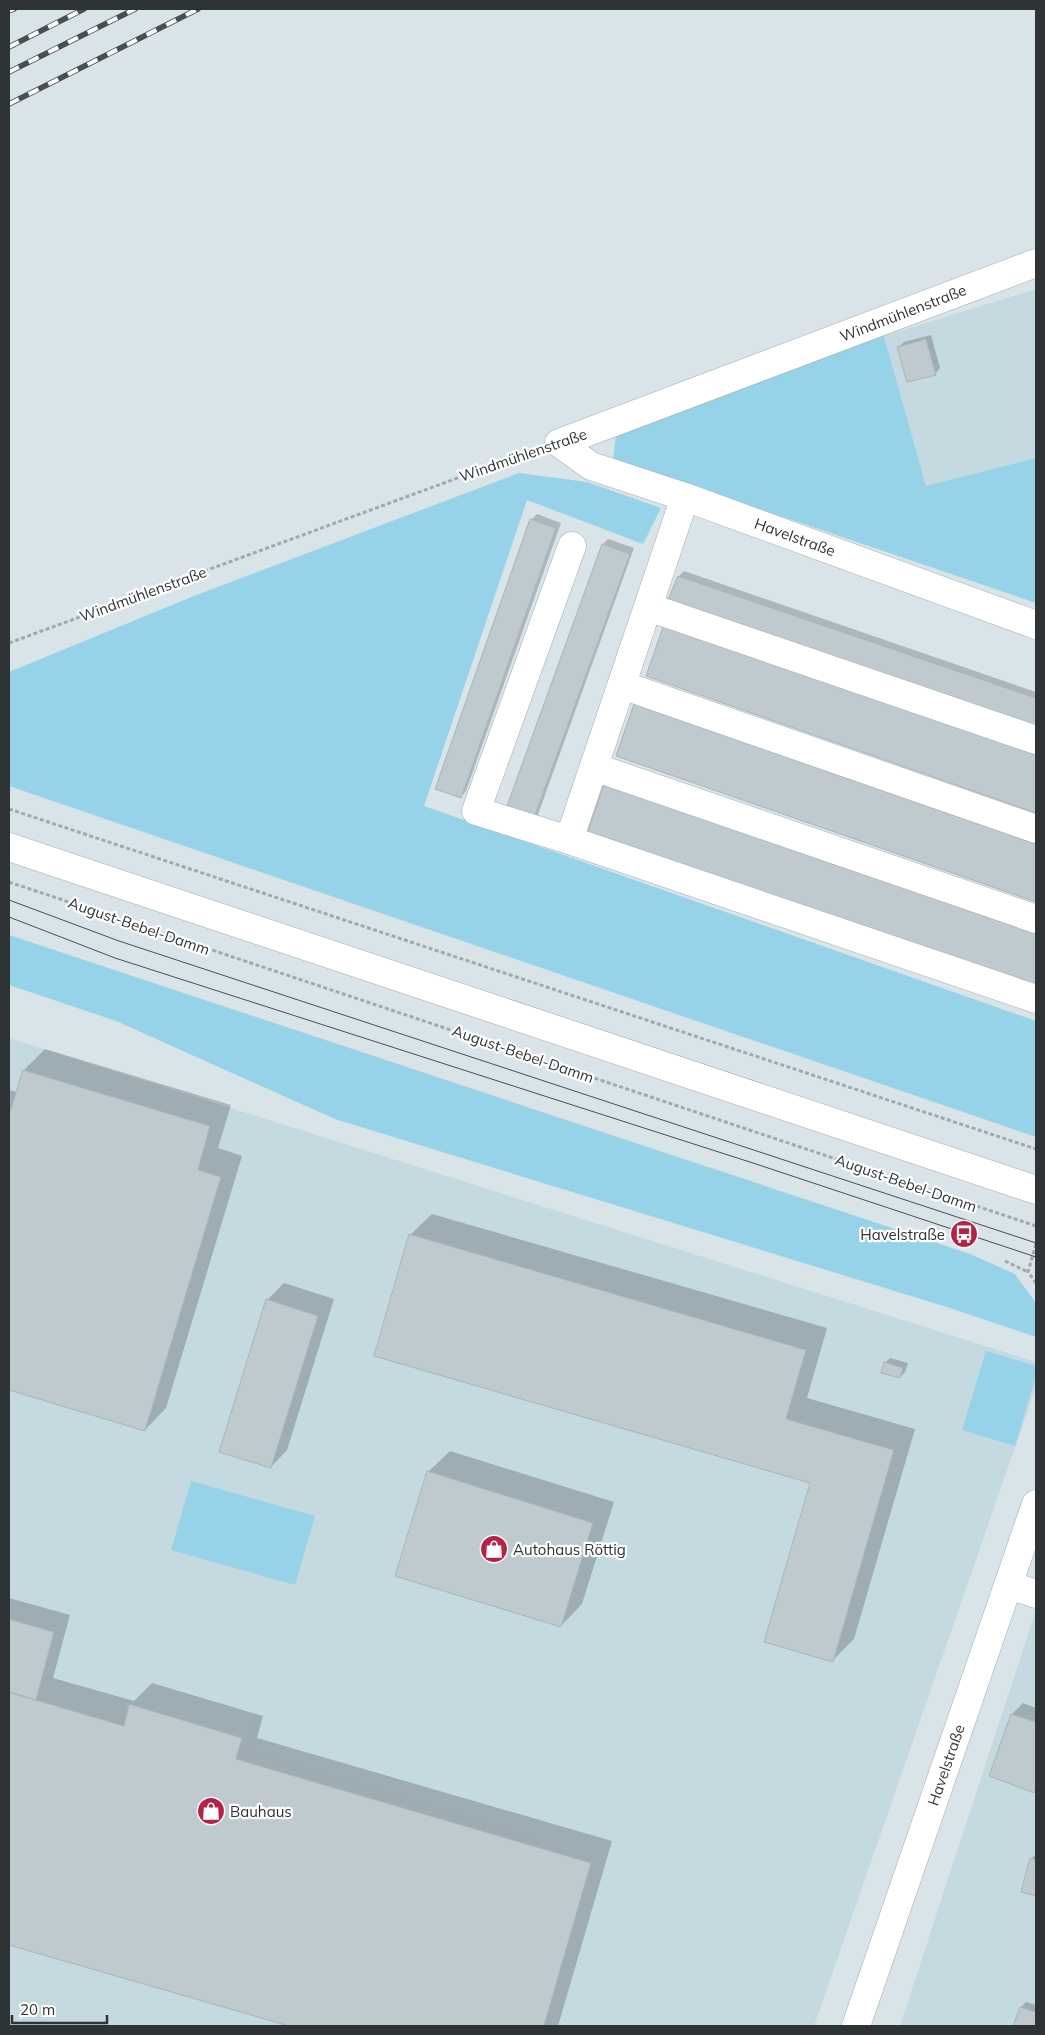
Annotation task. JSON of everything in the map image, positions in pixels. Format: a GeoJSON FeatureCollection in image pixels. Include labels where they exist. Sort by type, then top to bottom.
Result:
{"type":"FeatureCollection","features":[{"type":"Feature","properties":{"kind":"street","name":"Windmühlenstraße"},"geometry":{"type":"LineString","coordinates":[[559,443],[1036,263]]}},
{"type":"Feature","properties":{"kind":"street","name":"Havelstraße"},"geometry":{"type":"LineString","coordinates":[[559,443],[591,466],[685,497],[1036,625]]}},
{"type":"Feature","properties":{"kind":"street"},"geometry":{"type":"LineString","coordinates":[[569,840],[685,497]]}},
{"type":"Feature","properties":{"kind":"street"},"geometry":{"type":"LineString","coordinates":[[572,546],[476,811],[569,840],[1036,999]]}},
{"type":"Feature","properties":{"kind":"street"},"geometry":{"type":"LineString","coordinates":[[648,607],[1036,740]]}},
{"type":"Feature","properties":{"kind":"street"},"geometry":{"type":"LineString","coordinates":[[622,684],[1036,829]]}},
{"type":"Feature","properties":{"kind":"street"},"geometry":{"type":"LineString","coordinates":[[594,767],[1036,919]]}},
{"type":"Feature","properties":{"kind":"street"},"geometry":{"type":"LineString","coordinates":[[9,847],[1036,1190]]}},
{"type":"Feature","properties":{"kind":"street","name":"Havelstraße"},"geometry":{"type":"LineString","coordinates":[[856,2026],[1036,1504]]}},
{"type":"Feature","properties":{"kind":"street"},"geometry":{"type":"LineString","coordinates":[[1009,1585],[1036,1594]]}},
{"type":"Feature","properties":{"kind":"path","name":"Windmühlenstraße"},"geometry":{"type":"LineString","coordinates":[[9,643],[518,455],[559,443]]}},
{"type":"Feature","properties":{"kind":"path"},"geometry":{"type":"LineString","coordinates":[[9,808],[1036,1149]]}},
{"type":"Feature","properties":{"kind":"path","name":"August-Bebel-Damm"},"geometry":{"type":"LineString","coordinates":[[9,882],[1036,1226]]}},
{"type":"Feature","properties":{"kind":"path"},"geometry":{"type":"LineString","coordinates":[[1028,1272],[1036,1244]]}},
{"type":"Feature","properties":{"kind":"path"},"geometry":{"type":"LineString","coordinates":[[1005,1261],[1028,1272],[1036,1283]]}},
{"type":"Feature","properties":{"kind":"path"},"geometry":{"type":"LineString","coordinates":[[248,1754],[256,1726]]}},
{"type":"Feature","properties":{"kind":"path"},"geometry":{"type":"LineString","coordinates":[[239,1750],[540,1843]]}},
{"type":"Feature","properties":{"kind":"shaded area"},"geometry":{"type":"Polygon","coordinates":[[[1036,289],[1036,458],[926,486],[884,336],[1036,289]]]}},
{"type":"Feature","properties":{"kind":"shaded area"},"geometry":{"type":"Polygon","coordinates":[[[884,336],[926,486],[1036,458],[1036,603],[613,459],[617,428],[884,336]]]}},
{"type":"Feature","properties":{"kind":"shaded area"},"geometry":{"type":"Polygon","coordinates":[[[519,473],[587,482],[661,508],[643,544],[527,500],[424,806],[1036,1021],[1036,1137],[9,786],[9,672],[194,596],[519,473]]]}},
{"type":"Feature","properties":{"kind":"shaded area"},"geometry":{"type":"Polygon","coordinates":[[[9,935],[970,1254],[1015,1274],[1036,1303],[1036,1337],[950,1308],[335,1119],[116,1021],[9,985],[9,935]]]}},
{"type":"Feature","properties":{"kind":"shaded area"},"geometry":{"type":"Polygon","coordinates":[[[9,1038],[1036,1362],[1036,1387],[814,2026],[9,2026],[9,1038]]]}},
{"type":"Feature","properties":{"kind":"shaded area"},"geometry":{"type":"Polygon","coordinates":[[[986,1351],[1036,1366],[1036,1376],[1015,1446],[962,1430],[986,1351]]]}},
{"type":"Feature","properties":{"kind":"shaded area"},"geometry":{"type":"Polygon","coordinates":[[[191,1481],[315,1516],[295,1585],[171,1550],[191,1481]]]}},
{"type":"Feature","properties":{"kind":"shaded area"},"geometry":{"type":"Polygon","coordinates":[[[1036,1610],[1036,2026],[900,2026],[1036,1610]]]}},
{"type":"Feature","properties":{"kind":"building"},"geometry":{"type":"Polygon","coordinates":[[[926,339],[936,375],[907,382],[897,347],[926,339]]]}},
{"type":"Feature","properties":{"kind":"building"},"geometry":{"type":"Polygon","coordinates":[[[530,519],[556,528],[461,798],[435,789],[530,519]]]}},
{"type":"Feature","properties":{"kind":"building"},"geometry":{"type":"Polygon","coordinates":[[[602,544],[630,554],[531,826],[503,817],[602,544]]]}},
{"type":"Feature","properties":{"kind":"building"},"geometry":{"type":"Polygon","coordinates":[[[678,576],[1036,698],[1036,726],[667,602],[678,576]]]}},
{"type":"Feature","properties":{"kind":"building"},"geometry":{"type":"Polygon","coordinates":[[[664,624],[1036,755],[1036,813],[646,676],[664,624]]]}},
{"type":"Feature","properties":{"kind":"building"},"geometry":{"type":"Polygon","coordinates":[[[634,704],[1036,844],[1036,902],[616,756],[634,704]]]}},
{"type":"Feature","properties":{"kind":"building"},"geometry":{"type":"Polygon","coordinates":[[[605,781],[1036,929],[1036,989],[587,834],[605,781]]]}},
{"type":"Feature","properties":{"kind":"building"},"geometry":{"type":"Polygon","coordinates":[[[23,1070],[210,1126],[198,1170],[221,1177],[145,1431],[9,1390],[9,1115],[23,1070]]]}},
{"type":"Feature","properties":{"kind":"building"},"geometry":{"type":"Polygon","coordinates":[[[409,1234],[806,1350],[786,1419],[894,1450],[833,1662],[764,1642],[810,1483],[374,1356],[409,1234]]]}},
{"type":"Feature","properties":{"kind":"building"},"geometry":{"type":"Polygon","coordinates":[[[266,1299],[318,1316],[271,1468],[219,1452],[266,1299]]]}},
{"type":"Feature","properties":{"kind":"building"},"geometry":{"type":"Polygon","coordinates":[[[884,1362],[903,1368],[900,1378],[881,1373],[884,1362]]]}},
{"type":"Feature","properties":{"kind":"building","name":"Autohaus Röttig"},"geometry":{"type":"Polygon","coordinates":[[[427,1471],[593,1523],[561,1627],[395,1576],[427,1471]]]}},
{"type":"Feature","properties":{"kind":"building"},"geometry":{"type":"Polygon","coordinates":[[[9,1619],[54,1632],[36,1700],[9,1692],[9,1619]]]}},
{"type":"Feature","properties":{"kind":"building","name":"Bauhaus"},"geometry":{"type":"Polygon","coordinates":[[[9,1692],[124,1726],[129,1704],[242,1738],[236,1759],[591,1863],[544,2026],[289,2026],[9,1945],[9,1692]]]}},
{"type":"Feature","properties":{"kind":"building"},"geometry":{"type":"Polygon","coordinates":[[[1011,1714],[1036,1722],[1036,1787],[1034,1793],[989,1776],[1011,1714]]]}},
{"type":"Feature","properties":{"kind":"building"},"geometry":{"type":"Polygon","coordinates":[[[1030,1858],[1036,1860],[1036,1896],[1021,1892],[1030,1858]]]}},
{"type":"Feature","properties":{"kind":"building"},"geometry":{"type":"Polygon","coordinates":[[[1020,2007],[1036,2012],[1036,2026],[1013,2026],[1020,2007]]]}},
{"type":"Feature","properties":{"kind":"tram line"},"geometry":{"type":"LineString","coordinates":[[9,900],[119,941],[1036,1243]]}},
{"type":"Feature","properties":{"kind":"tram line"},"geometry":{"type":"LineString","coordinates":[[9,917],[115,958],[756,1164],[1036,1257]]}},
{"type":"Feature","properties":{"kind":"railway"},"geometry":{"type":"LineString","coordinates":[[9,11],[14,9]]}},
{"type":"Feature","properties":{"kind":"railway"},"geometry":{"type":"LineString","coordinates":[[9,47],[84,9]]}},
{"type":"Feature","properties":{"kind":"railway"},"geometry":{"type":"LineString","coordinates":[[9,72],[135,9]]}},
{"type":"Feature","properties":{"kind":"railway"},"geometry":{"type":"LineString","coordinates":[[9,104],[198,9]]}},
{"type":"Feature","properties":{"kind":"place","name":"Havelstraße"},"geometry":{"type":"Point","coordinates":[964,1234]}},
{"type":"Feature","properties":{"kind":"place","name":"Autohaus Röttig"},"geometry":{"type":"Point","coordinates":[494,1549]}},
{"type":"Feature","properties":{"kind":"place","name":"Bauhaus"},"geometry":{"type":"Point","coordinates":[211,1811]}}]}
